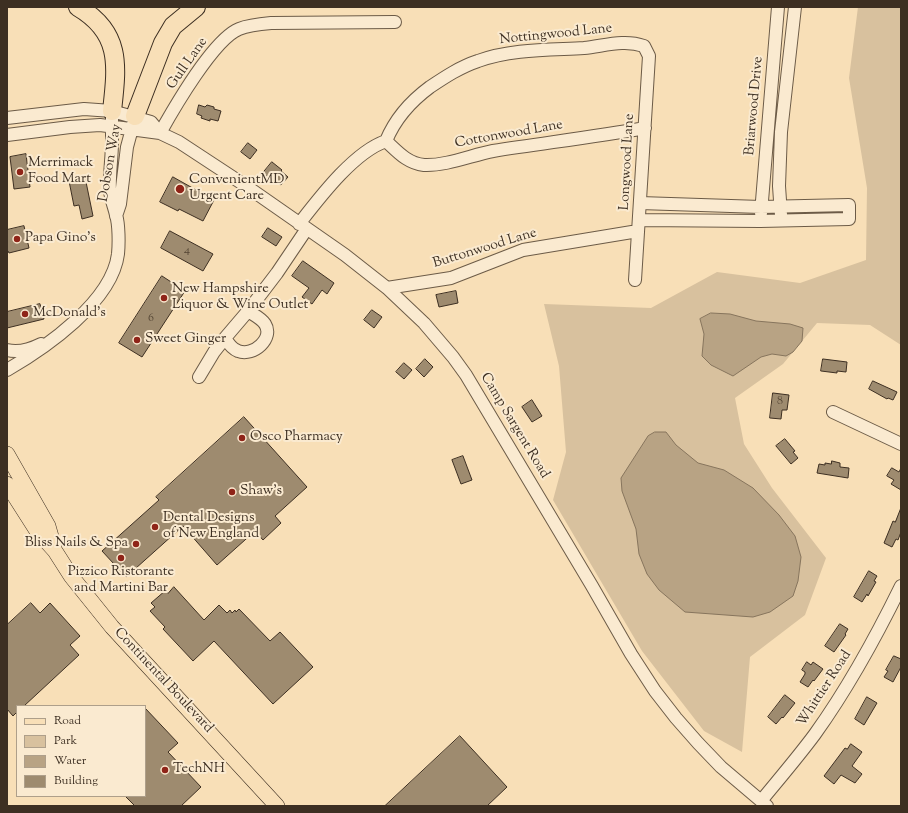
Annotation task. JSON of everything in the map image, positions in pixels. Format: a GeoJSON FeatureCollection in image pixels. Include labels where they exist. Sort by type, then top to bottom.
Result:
{"type":"FeatureCollection","features":[{"type":"Feature","properties":{"kind":"highway"},"geometry":{"type":"LineString","coordinates":[[78,7],[95,18],[103,27],[114,53],[116,70],[112,118]]}},
{"type":"Feature","properties":{"kind":"highway"},"geometry":{"type":"LineString","coordinates":[[133,122],[163,42],[173,26],[196,7]]}},
{"type":"Feature","properties":{"kind":"main road","name":"Continental Boulevard"},"geometry":{"type":"LineString","coordinates":[[7,454],[48,526],[55,551]]}},
{"type":"Feature","properties":{"kind":"main road","name":"Continental Boulevard"},"geometry":{"type":"LineString","coordinates":[[7,484],[37,531],[55,551],[71,576],[112,627],[277,806]]}},
{"type":"Feature","properties":{"kind":"street","name":"Briarwood Drive"},"geometry":{"type":"LineString","coordinates":[[760,221],[778,7]]}},
{"type":"Feature","properties":{"kind":"street","name":"Briarwood Drive"},"geometry":{"type":"LineString","coordinates":[[781,220],[781,132],[795,7]]}},
{"type":"Feature","properties":{"kind":"street","name":"Gull Lane"},"geometry":{"type":"LineString","coordinates":[[160,133],[197,74],[219,44],[238,29],[272,23],[396,22]]}},
{"type":"Feature","properties":{"kind":"street","name":"Nottingwood Lane"},"geometry":{"type":"LineString","coordinates":[[386,141],[397,119],[420,94],[448,75],[478,61],[500,55],[522,52],[590,47],[623,42],[634,42],[644,46]]}},
{"type":"Feature","properties":{"kind":"street","name":"Longwood Lane"},"geometry":{"type":"LineString","coordinates":[[636,280],[649,56],[644,46]]}},
{"type":"Feature","properties":{"kind":"street","name":"Camp Sargent Road"},"geometry":{"type":"LineString","coordinates":[[7,118],[84,109],[112,118],[133,122],[151,122],[160,133],[194,151],[246,186],[344,255],[387,288],[424,323],[466,375],[631,654],[656,691],[676,718],[698,743],[722,767],[764,803]]}},
{"type":"Feature","properties":{"kind":"street","name":"Camp Sargent Road"},"geometry":{"type":"LineString","coordinates":[[7,135],[70,127],[100,125],[112,118]]}},
{"type":"Feature","properties":{"kind":"street","name":"Dobson Way"},"geometry":{"type":"LineString","coordinates":[[7,370],[32,356],[58,336],[90,306],[108,282],[113,272],[118,254],[116,216],[110,189],[112,118]]}},
{"type":"Feature","properties":{"kind":"street","name":"Dobson Way"},"geometry":{"type":"LineString","coordinates":[[116,216],[120,204],[127,147],[133,122]]}},
{"type":"Feature","properties":{"kind":"street","name":"Cottonwood Lane"},"geometry":{"type":"LineString","coordinates":[[386,141],[404,158],[414,163],[425,165],[447,162],[491,152],[645,128]]}},
{"type":"Feature","properties":{"kind":"street"},"geometry":{"type":"LineString","coordinates":[[199,377],[214,352],[277,273],[319,199],[342,174],[376,145],[386,141]]}},
{"type":"Feature","properties":{"kind":"street"},"geometry":{"type":"LineString","coordinates":[[639,226],[781,220],[849,219],[849,205],[761,207],[640,203]]}},
{"type":"Feature","properties":{"kind":"street","name":"Buttonwood Lane"},"geometry":{"type":"LineString","coordinates":[[387,288],[450,278],[523,250],[639,226]]}},
{"type":"Feature","properties":{"kind":"street"},"geometry":{"type":"LineString","coordinates":[[225,338],[231,346],[238,351],[251,352],[260,347],[266,337],[266,325],[259,318],[248,311]]}},
{"type":"Feature","properties":{"kind":"street","name":"Dobson Way"},"geometry":{"type":"LineString","coordinates":[[7,350],[12,352],[31,349],[58,336]]}},
{"type":"Feature","properties":{"kind":"street"},"geometry":{"type":"LineString","coordinates":[[833,412],[901,444]]}},
{"type":"Feature","properties":{"kind":"street","name":"Whittier Road"},"geometry":{"type":"LineString","coordinates":[[764,803],[827,716],[857,669],[885,620],[901,586]]}},
{"type":"Feature","properties":{"kind":"green space"},"geometry":{"type":"Polygon","coordinates":[[[858,7],[901,7],[901,345],[870,325],[817,323],[783,364],[735,398],[744,444],[772,488],[826,558],[805,615],[750,657],[742,752],[704,731],[642,651],[553,500],[566,452],[559,366],[544,304],[651,308],[717,272],[800,283],[866,260],[867,188],[849,78],[858,7]]]}},
{"type":"Feature","properties":{"kind":"water"},"geometry":{"type":"Polygon","coordinates":[[[711,313],[730,314],[756,321],[790,324],[803,328],[802,341],[793,352],[786,356],[772,354],[761,357],[733,376],[711,365],[702,356],[704,334],[700,319],[711,313]]]}},
{"type":"Feature","properties":{"kind":"water"},"geometry":{"type":"Polygon","coordinates":[[[655,432],[666,432],[676,445],[698,463],[724,470],[753,488],[779,515],[795,536],[801,557],[798,581],[793,596],[770,612],[753,617],[685,612],[659,590],[647,574],[639,554],[636,529],[622,491],[621,478],[648,436],[655,432]]]}},
{"type":"Feature","properties":{"kind":"building"},"geometry":{"type":"Polygon","coordinates":[[[199,105],[205,107],[207,105],[221,111],[218,121],[210,119],[210,121],[201,118],[202,116],[197,114],[199,105]]]}},
{"type":"Feature","properties":{"kind":"building"},"geometry":{"type":"Polygon","coordinates":[[[248,143],[257,150],[250,159],[241,152],[248,143]]]}},
{"type":"Feature","properties":{"kind":"building","name":"Merrimack Food Mart"},"geometry":{"type":"Polygon","coordinates":[[[26,154],[30,187],[14,189],[10,157],[26,154]]]}},
{"type":"Feature","properties":{"kind":"building"},"geometry":{"type":"Polygon","coordinates":[[[272,162],[288,177],[281,185],[276,181],[275,183],[263,173],[272,162]]]}},
{"type":"Feature","properties":{"kind":"building"},"geometry":{"type":"Polygon","coordinates":[[[85,177],[93,216],[82,219],[79,205],[74,206],[69,181],[85,177]]]}},
{"type":"Feature","properties":{"kind":"building","name":"ConvenientMD Urgent Care"},"geometry":{"type":"Polygon","coordinates":[[[173,177],[214,200],[203,221],[179,209],[178,211],[160,202],[173,177]]]}},
{"type":"Feature","properties":{"kind":"building","name":"Papa Gino's"},"geometry":{"type":"Polygon","coordinates":[[[24,226],[29,248],[9,253],[7,251],[7,230],[24,226]]]}},
{"type":"Feature","properties":{"kind":"building"},"geometry":{"type":"Polygon","coordinates":[[[268,228],[282,237],[276,246],[262,237],[268,228]]]}},
{"type":"Feature","properties":{"kind":"building"},"geometry":{"type":"Polygon","coordinates":[[[170,231],[213,254],[203,271],[161,248],[170,231]]]}},
{"type":"Feature","properties":{"kind":"building"},"geometry":{"type":"Polygon","coordinates":[[[303,261],[334,283],[327,294],[322,290],[312,304],[302,297],[309,288],[292,276],[303,261]]]}},
{"type":"Feature","properties":{"kind":"building"},"geometry":{"type":"Polygon","coordinates":[[[162,276],[185,291],[142,357],[119,343],[162,276]]]}},
{"type":"Feature","properties":{"kind":"building"},"geometry":{"type":"Polygon","coordinates":[[[456,291],[458,303],[439,307],[436,295],[456,291]]]}},
{"type":"Feature","properties":{"kind":"building","name":"McDonald's"},"geometry":{"type":"Polygon","coordinates":[[[40,304],[44,319],[7,328],[7,312],[40,304]]]}},
{"type":"Feature","properties":{"kind":"building"},"geometry":{"type":"Polygon","coordinates":[[[372,310],[382,317],[374,328],[364,320],[372,310]]]}},
{"type":"Feature","properties":{"kind":"building"},"geometry":{"type":"Polygon","coordinates":[[[425,359],[433,367],[424,377],[416,369],[425,359]]]}},
{"type":"Feature","properties":{"kind":"building"},"geometry":{"type":"Polygon","coordinates":[[[823,359],[847,362],[846,372],[837,371],[837,373],[821,371],[823,359]]]}},
{"type":"Feature","properties":{"kind":"building"},"geometry":{"type":"Polygon","coordinates":[[[404,363],[412,370],[404,379],[396,372],[404,363]]]}},
{"type":"Feature","properties":{"kind":"building"},"geometry":{"type":"Polygon","coordinates":[[[873,381],[897,392],[893,400],[887,399],[869,389],[873,381]]]}},
{"type":"Feature","properties":{"kind":"building"},"geometry":{"type":"Polygon","coordinates":[[[773,393],[789,395],[787,410],[782,410],[781,419],[770,418],[773,393]]]}},
{"type":"Feature","properties":{"kind":"building"},"geometry":{"type":"Polygon","coordinates":[[[532,400],[542,416],[532,422],[522,407],[532,400]]]}},
{"type":"Feature","properties":{"kind":"building","name":"Shaw's"},"geometry":{"type":"Polygon","coordinates":[[[244,417],[307,487],[275,516],[281,523],[263,540],[255,531],[217,565],[183,526],[126,577],[102,551],[159,500],[156,497],[244,417]]]}},
{"type":"Feature","properties":{"kind":"building"},"geometry":{"type":"Polygon","coordinates":[[[785,439],[795,451],[793,452],[798,458],[791,464],[776,446],[785,439]]]}},
{"type":"Feature","properties":{"kind":"building"},"geometry":{"type":"Polygon","coordinates":[[[463,456],[472,480],[461,484],[452,460],[463,456]]]}},
{"type":"Feature","properties":{"kind":"building"},"geometry":{"type":"Polygon","coordinates":[[[832,461],[840,463],[840,467],[849,468],[848,478],[817,473],[819,464],[831,464],[832,461]]]}},
{"type":"Feature","properties":{"kind":"building"},"geometry":{"type":"Polygon","coordinates":[[[892,468],[899,472],[901,468],[901,490],[891,484],[894,480],[887,476],[892,468]]]}},
{"type":"Feature","properties":{"kind":"building"},"geometry":{"type":"Polygon","coordinates":[[[901,508],[901,532],[898,540],[896,539],[892,547],[884,543],[893,521],[895,522],[901,508]]]}},
{"type":"Feature","properties":{"kind":"building"},"geometry":{"type":"Polygon","coordinates":[[[869,571],[877,576],[874,581],[876,582],[868,596],[867,594],[862,602],[854,597],[869,571]]]}},
{"type":"Feature","properties":{"kind":"building"},"geometry":{"type":"Polygon","coordinates":[[[174,587],[204,620],[219,605],[227,613],[230,610],[232,613],[235,610],[236,612],[239,609],[270,641],[280,632],[313,667],[273,704],[214,641],[193,661],[163,629],[165,627],[150,611],[155,607],[151,603],[166,590],[168,593],[174,587]]]}},
{"type":"Feature","properties":{"kind":"building"},"geometry":{"type":"Polygon","coordinates":[[[31,603],[40,613],[50,603],[80,636],[70,645],[79,655],[25,705],[16,705],[16,713],[13,716],[7,709],[7,625],[31,603]]]}},
{"type":"Feature","properties":{"kind":"building"},"geometry":{"type":"Polygon","coordinates":[[[840,624],[848,629],[845,634],[846,635],[834,652],[825,646],[840,624]]]}},
{"type":"Feature","properties":{"kind":"building"},"geometry":{"type":"Polygon","coordinates":[[[894,656],[901,659],[901,667],[893,682],[884,677],[888,671],[886,670],[894,656]]]}},
{"type":"Feature","properties":{"kind":"building"},"geometry":{"type":"Polygon","coordinates":[[[807,662],[811,665],[813,662],[823,669],[808,687],[800,682],[805,674],[802,670],[807,662]]]}},
{"type":"Feature","properties":{"kind":"building"},"geometry":{"type":"Polygon","coordinates":[[[785,695],[795,703],[776,724],[768,717],[785,695]]]}},
{"type":"Feature","properties":{"kind":"building"},"geometry":{"type":"Polygon","coordinates":[[[867,697],[877,703],[864,725],[855,719],[867,697]]]}},
{"type":"Feature","properties":{"kind":"building","name":"TechNH"},"geometry":{"type":"Polygon","coordinates":[[[146,709],[178,743],[168,752],[201,787],[181,806],[135,806],[126,797],[146,797],[146,709]]]}},
{"type":"Feature","properties":{"kind":"building"},"geometry":{"type":"Polygon","coordinates":[[[460,736],[507,787],[487,806],[385,806],[460,736]]]}},
{"type":"Feature","properties":{"kind":"building"},"geometry":{"type":"Polygon","coordinates":[[[851,744],[862,752],[852,766],[862,774],[855,783],[841,775],[834,784],[824,776],[845,748],[847,749],[851,744]]]}},
{"type":"Feature","properties":{"kind":"place","name":"Merrimack Food Mart"},"geometry":{"type":"Point","coordinates":[20,172]}},
{"type":"Feature","properties":{"kind":"place","name":"ConvenientMD Urgent Care"},"geometry":{"type":"Point","coordinates":[180,189]}},
{"type":"Feature","properties":{"kind":"place","name":"Papa Gino's"},"geometry":{"type":"Point","coordinates":[17,239]}},
{"type":"Feature","properties":{"kind":"place","name":"New Hampshire Liquor & Wine Outlet"},"geometry":{"type":"Point","coordinates":[164,298]}},
{"type":"Feature","properties":{"kind":"place","name":"McDonald's"},"geometry":{"type":"Point","coordinates":[25,314]}},
{"type":"Feature","properties":{"kind":"place","name":"Sweet Ginger"},"geometry":{"type":"Point","coordinates":[137,340]}},
{"type":"Feature","properties":{"kind":"place","name":"Osco Pharmacy"},"geometry":{"type":"Point","coordinates":[242,438]}},
{"type":"Feature","properties":{"kind":"place","name":"Shaw's"},"geometry":{"type":"Point","coordinates":[232,492]}},
{"type":"Feature","properties":{"kind":"place","name":"Dental Designs of New England"},"geometry":{"type":"Point","coordinates":[155,527]}},
{"type":"Feature","properties":{"kind":"place","name":"Bliss Nails & Spa"},"geometry":{"type":"Point","coordinates":[136,544]}},
{"type":"Feature","properties":{"kind":"place","name":"Pizzico Ristorante and Martini Bar"},"geometry":{"type":"Point","coordinates":[121,558]}},
{"type":"Feature","properties":{"kind":"place","name":"TechNH"},"geometry":{"type":"Point","coordinates":[165,770]}}]}
